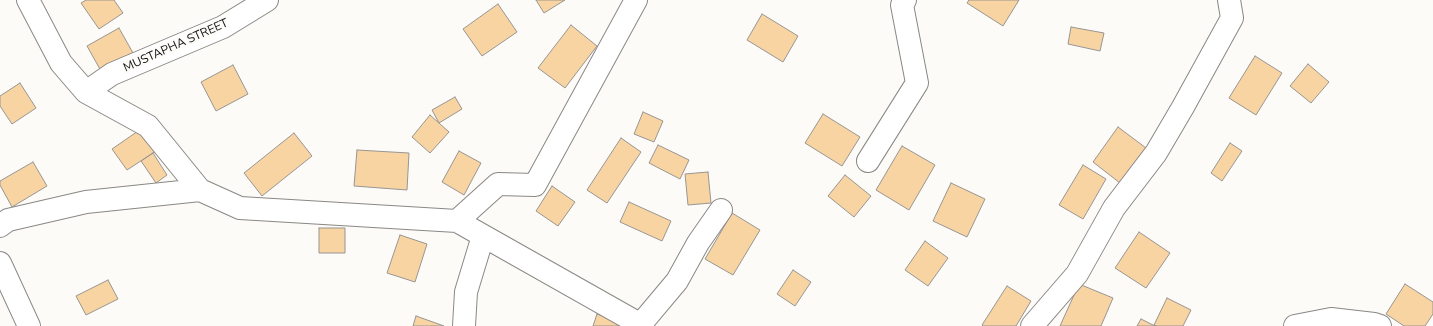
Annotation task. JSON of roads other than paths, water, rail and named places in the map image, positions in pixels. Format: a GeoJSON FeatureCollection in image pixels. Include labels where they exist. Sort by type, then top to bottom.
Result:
{"type":"FeatureCollection","features":[{"type":"Feature","properties":{"kind":"street"},"geometry":{"type":"LineString","coordinates":[[28,0],[62,63],[86,92],[148,126],[200,190],[240,208],[457,221],[642,325],[677,281],[698,243],[720,210]]}},
{"type":"Feature","properties":{"kind":"street","name":"MUSTAPHA STREET"},"geometry":{"type":"LineString","coordinates":[[86,92],[112,74],[223,27],[267,0]]}},
{"type":"Feature","properties":{"kind":"street"},"geometry":{"type":"LineString","coordinates":[[457,221],[498,184],[535,186],[636,0]]}},
{"type":"Feature","properties":{"kind":"street"},"geometry":{"type":"LineString","coordinates":[[868,161],[917,83],[902,5],[905,0]]}},
{"type":"Feature","properties":{"kind":"street"},"geometry":{"type":"LineString","coordinates":[[1032,326],[1077,274],[1114,208],[1156,153],[1232,18],[1229,0]]}},
{"type":"Feature","properties":{"kind":"street"},"geometry":{"type":"LineString","coordinates":[[0,226],[8,220],[86,202],[200,190]]}},
{"type":"Feature","properties":{"kind":"street"},"geometry":{"type":"LineString","coordinates":[[464,326],[466,292],[483,236]]}},
{"type":"Feature","properties":{"kind":"street"},"geometry":{"type":"LineString","coordinates":[[0,263],[29,326]]}},
{"type":"Feature","properties":{"kind":"street"},"geometry":{"type":"LineString","coordinates":[[1294,326],[1331,319],[1380,326]]}}]}
